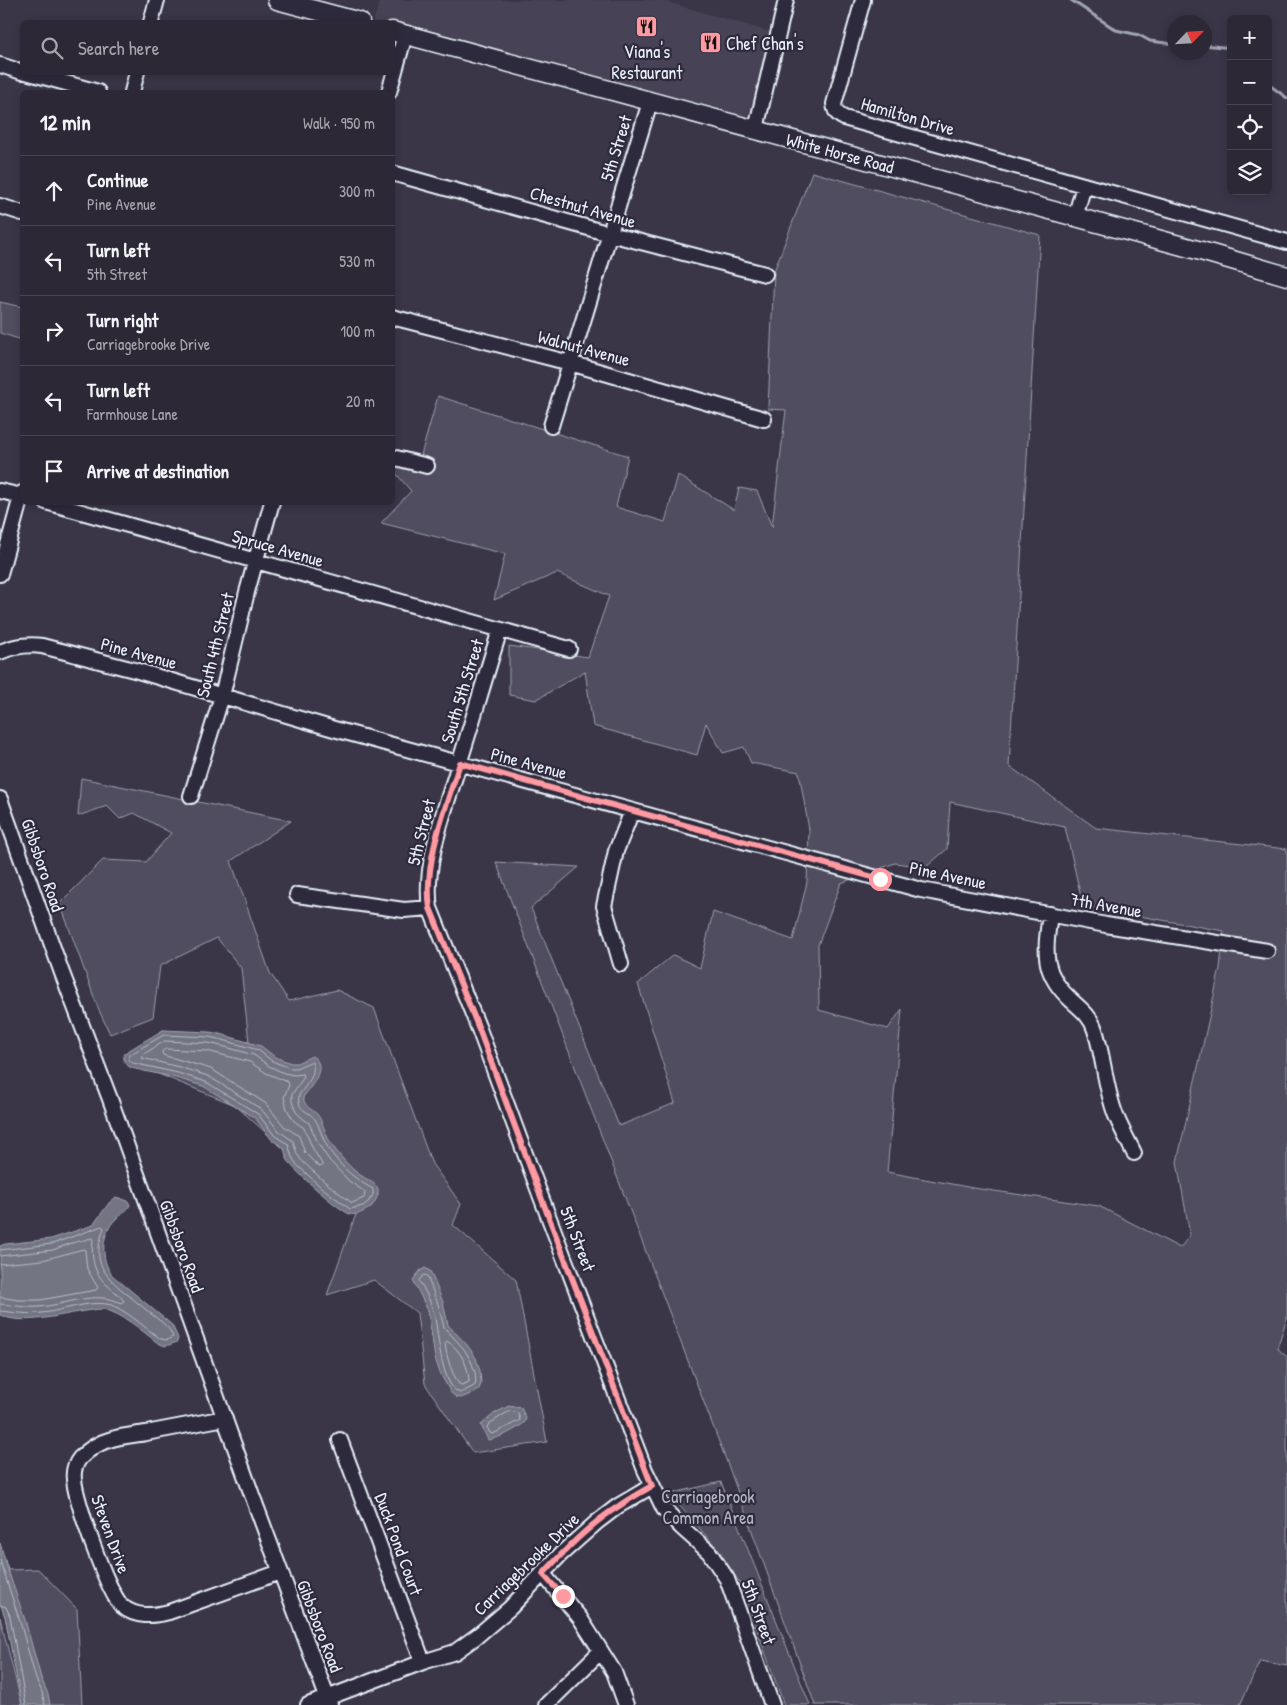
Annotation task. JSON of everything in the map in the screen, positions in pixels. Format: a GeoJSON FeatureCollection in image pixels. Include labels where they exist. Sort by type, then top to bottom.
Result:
{"type":"FeatureCollection","features":[{"type":"Feature","properties":{"kind":"main road"},"geometry":{"type":"LineString","coordinates":[[277,0],[352,20]]}},
{"type":"Feature","properties":{"kind":"main road","name":"White Horse Road"},"geometry":{"type":"LineString","coordinates":[[399,33],[1202,251],[1287,276]]}},
{"type":"Feature","properties":{"kind":"street"},"geometry":{"type":"LineString","coordinates":[[152,20],[157,0]]}},
{"type":"Feature","properties":{"kind":"street"},"geometry":{"type":"LineString","coordinates":[[756,130],[786,0]]}},
{"type":"Feature","properties":{"kind":"street","name":"Hamilton Drive"},"geometry":{"type":"LineString","coordinates":[[863,0],[834,104],[834,110],[844,118],[1287,242]]}},
{"type":"Feature","properties":{"kind":"street"},"geometry":{"type":"LineString","coordinates":[[395,57],[399,33]]}},
{"type":"Feature","properties":{"kind":"street"},"geometry":{"type":"LineString","coordinates":[[0,65],[20,71]]}},
{"type":"Feature","properties":{"kind":"street"},"geometry":{"type":"LineString","coordinates":[[35,75],[91,90]]}},
{"type":"Feature","properties":{"kind":"street"},"geometry":{"type":"LineString","coordinates":[[132,90],[136,75]]}},
{"type":"Feature","properties":{"kind":"street"},"geometry":{"type":"LineString","coordinates":[[389,90],[392,75]]}},
{"type":"Feature","properties":{"kind":"street","name":"5th Street"},"geometry":{"type":"LineString","coordinates":[[610,234],[650,102]]}},
{"type":"Feature","properties":{"kind":"street","name":"Chestnut Avenue"},"geometry":{"type":"LineString","coordinates":[[395,174],[610,234],[765,274]]}},
{"type":"Feature","properties":{"kind":"street"},"geometry":{"type":"LineString","coordinates":[[1075,218],[1084,185]]}},
{"type":"Feature","properties":{"kind":"street"},"geometry":{"type":"LineString","coordinates":[[0,206],[20,212]]}},
{"type":"Feature","properties":{"kind":"street"},"geometry":{"type":"LineString","coordinates":[[552,426],[610,234]]}},
{"type":"Feature","properties":{"kind":"street","name":"Walnut Avenue"},"geometry":{"type":"LineString","coordinates":[[395,318],[570,364],[764,419]]}},
{"type":"Feature","properties":{"kind":"street"},"geometry":{"type":"LineString","coordinates":[[395,458],[427,466]]}},
{"type":"Feature","properties":{"kind":"street"},"geometry":{"type":"LineString","coordinates":[[0,492],[20,495]]}},
{"type":"Feature","properties":{"kind":"street"},"geometry":{"type":"LineString","coordinates":[[0,574],[20,502]]}},
{"type":"Feature","properties":{"kind":"street","name":"Spruce Avenue"},"geometry":{"type":"LineString","coordinates":[[57,505],[569,649]]}},
{"type":"Feature","properties":{"kind":"street","name":"South 4th Street"},"geometry":{"type":"LineString","coordinates":[[191,796],[222,696],[247,592],[271,505]]}},
{"type":"Feature","properties":{"kind":"street","name":"South 5th Street"},"geometry":{"type":"LineString","coordinates":[[460,763],[500,630]]}},
{"type":"Feature","properties":{"kind":"street","name":"Pine Avenue"},"geometry":{"type":"LineString","coordinates":[[0,652],[8,648],[29,645],[42,646],[138,671],[460,763],[921,890],[1050,914]]}},
{"type":"Feature","properties":{"kind":"street","name":"5th Street"},"geometry":{"type":"LineString","coordinates":[[460,763],[432,858],[428,880],[430,908],[479,1029],[652,1486],[664,1509],[709,1552],[727,1579],[772,1705]]}},
{"type":"Feature","properties":{"kind":"street","name":"Gibbsboro Road"},"geometry":{"type":"LineString","coordinates":[[0,799],[280,1572],[329,1701]]}},
{"type":"Feature","properties":{"kind":"street"},"geometry":{"type":"LineString","coordinates":[[621,964],[604,906],[616,851],[632,811]]}},
{"type":"Feature","properties":{"kind":"street"},"geometry":{"type":"LineString","coordinates":[[297,896],[404,910],[430,908]]}},
{"type":"Feature","properties":{"kind":"street","name":"7th Avenue"},"geometry":{"type":"LineString","coordinates":[[1134,1153],[1116,1116],[1105,1080],[1095,1030],[1090,1017],[1062,992],[1053,978],[1046,960],[1045,948],[1050,914],[1267,951]]}},
{"type":"Feature","properties":{"kind":"street","name":"Steven Drive"},"geometry":{"type":"LineString","coordinates":[[224,1418],[109,1439],[87,1451],[74,1467],[74,1480],[83,1516],[102,1568],[116,1599],[123,1607],[143,1616],[169,1612],[280,1572]]}},
{"type":"Feature","properties":{"kind":"street","name":"Duck Pond Court"},"geometry":{"type":"LineString","coordinates":[[340,1440],[423,1662]]}},
{"type":"Feature","properties":{"kind":"street","name":"Carriagebrooke Drive"},"geometry":{"type":"LineString","coordinates":[[308,1705],[329,1701],[423,1662],[455,1652],[510,1608],[562,1554],[597,1522],[618,1506],[652,1486]]}},
{"type":"Feature","properties":{"kind":"street"},"geometry":{"type":"LineString","coordinates":[[543,1574],[580,1618],[601,1651],[614,1672],[626,1705]]}},
{"type":"Feature","properties":{"kind":"street"},"geometry":{"type":"LineString","coordinates":[[546,1705],[601,1651]]}},
{"type":"Feature","properties":{"kind":"shaded area"},"geometry":{"type":"Polygon","coordinates":[[[380,0],[660,0],[778,34],[756,129],[395,32],[395,20],[374,20],[380,0]]]}},
{"type":"Feature","properties":{"kind":"green space"},"geometry":{"type":"Polygon","coordinates":[[[812,172],[1040,235],[1009,766],[1096,828],[1287,849],[1287,1318],[1277,1348],[1287,1357],[1287,1666],[1260,1661],[1240,1705],[815,1705],[728,1465],[496,862],[579,867],[531,908],[619,1126],[675,1103],[638,984],[673,955],[700,968],[713,912],[793,940],[807,882],[809,830],[799,772],[751,763],[744,747],[723,753],[706,723],[697,755],[593,726],[585,671],[536,700],[509,695],[509,646],[588,657],[609,596],[557,573],[494,600],[505,554],[381,523],[411,491],[395,472],[395,461],[419,462],[438,396],[628,456],[616,507],[665,522],[678,475],[734,510],[739,488],[757,491],[772,527],[786,410],[768,409],[774,271],[812,172]],[[950,802],[947,849],[926,867],[895,863],[841,883],[818,945],[819,1010],[888,1029],[902,1009],[887,1172],[973,1188],[1099,1206],[1180,1248],[1190,1235],[1177,1162],[1220,968],[1224,931],[1083,906],[1065,827],[950,802]]]}},
{"type":"Feature","properties":{"kind":"green space"},"geometry":{"type":"Polygon","coordinates":[[[0,302],[20,307],[20,339],[0,333],[0,302]]]}},
{"type":"Feature","properties":{"kind":"green space"},"geometry":{"type":"Polygon","coordinates":[[[81,778],[291,821],[231,861],[270,973],[289,1001],[337,990],[374,1008],[432,1164],[461,1204],[453,1225],[516,1280],[547,1442],[473,1453],[425,1384],[417,1313],[374,1280],[327,1295],[356,1214],[235,1105],[124,1060],[163,1030],[249,1042],[241,968],[217,938],[160,966],[153,1017],[110,1034],[98,1008],[60,903],[103,860],[146,862],[171,833],[134,813],[120,819],[107,806],[78,816],[81,778]]]}},
{"type":"Feature","properties":{"kind":"green space","name":"Carriagebrook Common Area"},"geometry":{"type":"Polygon","coordinates":[[[721,1482],[810,1705],[784,1705],[741,1585],[718,1549],[669,1494],[721,1482]]]}},
{"type":"Feature","properties":{"kind":"green space"},"geometry":{"type":"Polygon","coordinates":[[[38,1569],[77,1609],[82,1705],[40,1705],[8,1570],[38,1569]]]}},
{"type":"Feature","properties":{"kind":"green space"},"geometry":{"type":"Polygon","coordinates":[[[0,1617],[22,1705],[0,1705],[0,1617]]]}},
{"type":"Feature","properties":{"kind":"water"},"geometry":{"type":"Polygon","coordinates":[[[163,1030],[210,1032],[224,1035],[261,1046],[275,1057],[291,1063],[297,1063],[312,1056],[317,1060],[319,1071],[314,1082],[303,1097],[304,1101],[319,1117],[328,1138],[340,1156],[377,1187],[377,1196],[371,1207],[361,1213],[350,1214],[345,1212],[299,1174],[287,1159],[284,1148],[272,1140],[255,1118],[203,1086],[131,1068],[127,1065],[124,1061],[126,1052],[163,1030]]]}},
{"type":"Feature","properties":{"kind":"water"},"geometry":{"type":"Polygon","coordinates":[[[116,1197],[128,1201],[130,1205],[107,1231],[104,1254],[108,1269],[112,1275],[172,1325],[178,1338],[177,1342],[166,1346],[159,1344],[125,1319],[103,1309],[23,1320],[11,1319],[0,1315],[0,1246],[51,1239],[93,1225],[109,1203],[116,1197]]]}},
{"type":"Feature","properties":{"kind":"water"},"geometry":{"type":"Polygon","coordinates":[[[425,1268],[430,1271],[443,1302],[448,1325],[468,1346],[476,1358],[480,1371],[481,1384],[478,1391],[461,1398],[451,1393],[440,1373],[435,1358],[428,1311],[413,1280],[425,1268]]]}},
{"type":"Feature","properties":{"kind":"water"},"geometry":{"type":"Polygon","coordinates":[[[509,1406],[521,1408],[526,1418],[525,1422],[508,1433],[488,1440],[481,1425],[495,1413],[509,1406]]]}},
{"type":"Feature","properties":{"kind":"water"},"geometry":{"type":"Polygon","coordinates":[[[0,1543],[50,1705],[22,1705],[5,1617],[0,1603],[0,1543]]]}},
{"type":"Feature","properties":{"kind":"waterway"},"geometry":{"type":"LineString","coordinates":[[1071,0],[1116,30],[1139,35],[1150,41],[1167,43]]}},
{"type":"Feature","properties":{"kind":"waterway"},"geometry":{"type":"LineString","coordinates":[[1212,46],[1227,48]]}},
{"type":"Feature","properties":{"kind":"waterway"},"geometry":{"type":"LineString","coordinates":[[1272,87],[1287,98]]}},
{"type":"Feature","properties":{"kind":"place","name":"Viana's Restaurant"},"geometry":{"type":"Point","coordinates":[647,26]}},
{"type":"Feature","properties":{"kind":"place","name":"Chef Chan's"},"geometry":{"type":"Point","coordinates":[710,43]}},
{"type":"Feature","properties":{"kind":"route"},"geometry":{"type":"LineString","coordinates":[[563,1596],[543,1574],[597,1522],[618,1506],[652,1486],[479,1029],[430,908],[428,880],[432,858],[460,763],[880,879]]}}]}
